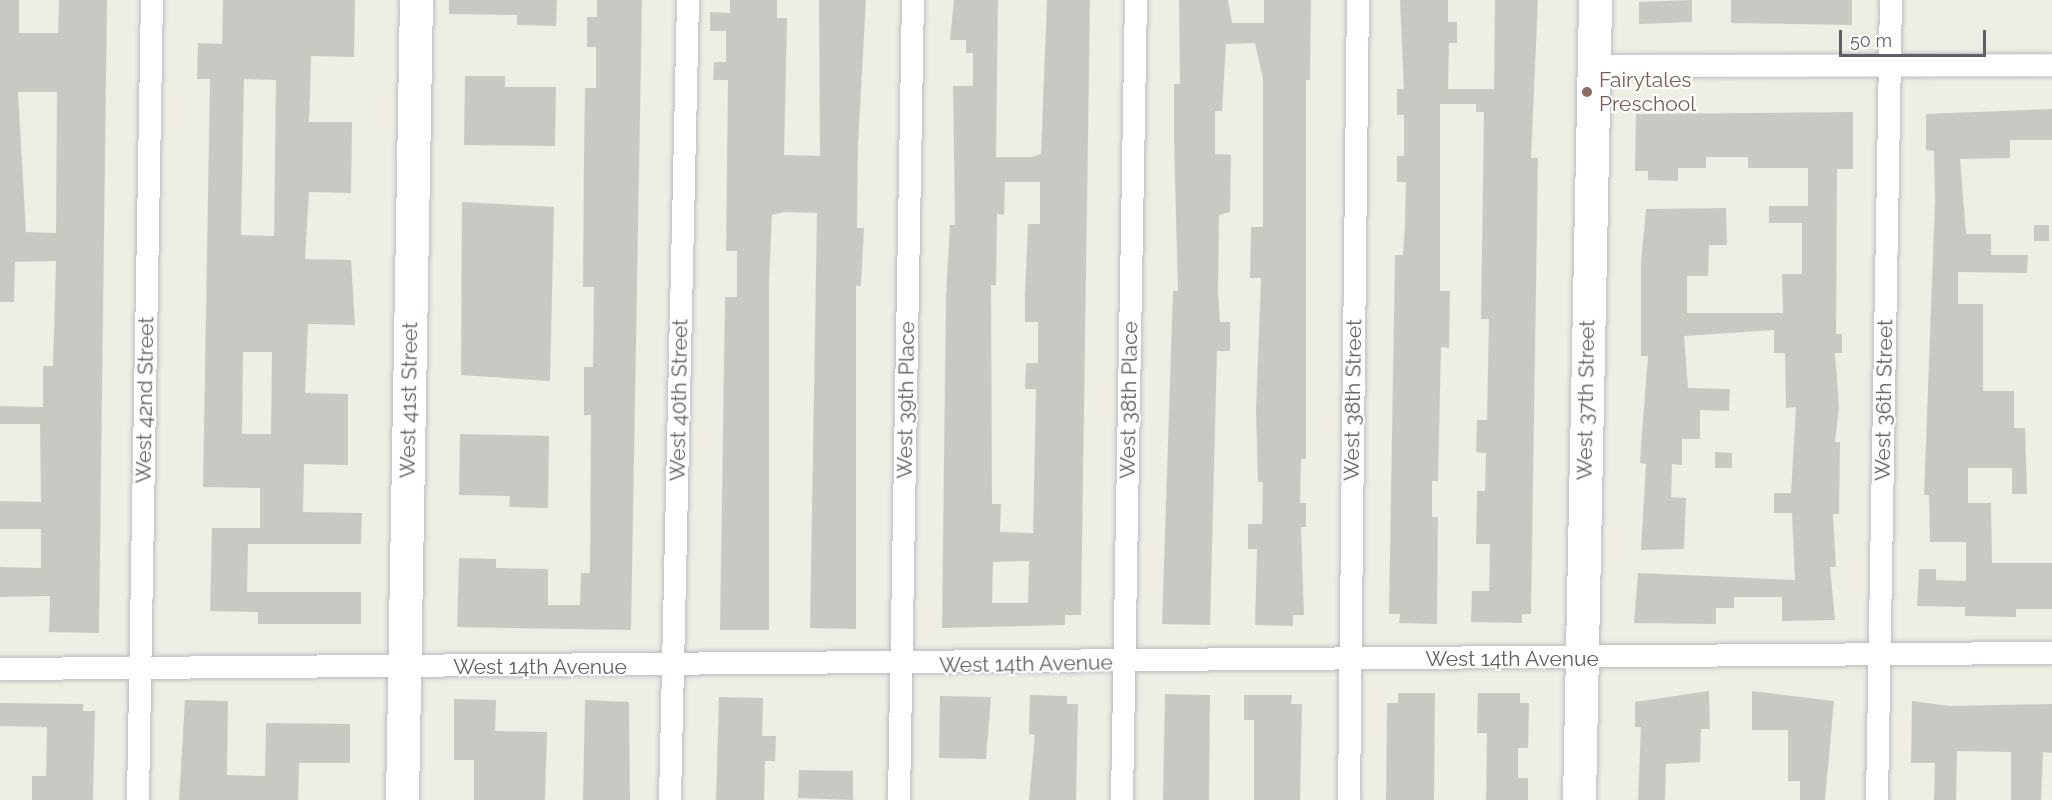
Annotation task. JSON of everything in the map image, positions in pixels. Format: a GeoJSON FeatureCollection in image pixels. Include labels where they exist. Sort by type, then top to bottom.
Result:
{"type":"FeatureCollection","features":[{"type":"Feature","properties":{"kind":"street","name":"West 42nd Street"},"geometry":{"type":"LineString","coordinates":[[138,800],[152,0]]}},
{"type":"Feature","properties":{"kind":"street","name":"West 41st Street"},"geometry":{"type":"LineString","coordinates":[[402,800],[416,0]]}},
{"type":"Feature","properties":{"kind":"street","name":"West 40th Street"},"geometry":{"type":"LineString","coordinates":[[670,800],[688,0]]}},
{"type":"Feature","properties":{"kind":"street","name":"West 39th Place"},"geometry":{"type":"LineString","coordinates":[[899,800],[913,0]]}},
{"type":"Feature","properties":{"kind":"street","name":"West 38th Place"},"geometry":{"type":"LineString","coordinates":[[1122,800],[1136,0]]}},
{"type":"Feature","properties":{"kind":"street","name":"West 38th Street"},"geometry":{"type":"LineString","coordinates":[[1349,800],[1358,0]]}},
{"type":"Feature","properties":{"kind":"street","name":"West 37th Street"},"geometry":{"type":"LineString","coordinates":[[1579,800],[1595,0]]}},
{"type":"Feature","properties":{"kind":"street","name":"West 36th Street"},"geometry":{"type":"LineString","coordinates":[[1877,800],[1891,0]]}},
{"type":"Feature","properties":{"kind":"street"},"geometry":{"type":"LineString","coordinates":[[1592,66],[2052,66]]}},
{"type":"Feature","properties":{"kind":"street","name":"West 14th Avenue"},"geometry":{"type":"LineString","coordinates":[[0,669],[673,667],[1124,663],[1350,658],[1581,661],[1880,654],[2052,653]]}},
{"type":"Feature","properties":{"kind":"building"},"geometry":{"type":"Polygon","coordinates":[[[0,0],[19,0],[19,33],[58,33],[59,0],[107,0],[99,633],[49,632],[50,596],[0,597],[0,567],[41,568],[41,529],[0,529],[0,501],[41,502],[40,424],[0,424],[0,406],[43,407],[43,366],[53,366],[56,261],[15,262],[14,302],[0,302],[0,0]],[[18,92],[26,232],[56,233],[57,92],[18,92]]]}},
{"type":"Feature","properties":{"kind":"building"},"geometry":{"type":"Polygon","coordinates":[[[223,0],[355,0],[354,57],[311,56],[309,122],[352,122],[351,193],[309,192],[305,259],[351,260],[355,325],[308,324],[305,393],[348,394],[348,465],[304,464],[303,512],[362,513],[361,544],[248,544],[247,592],[361,592],[361,624],[258,624],[258,612],[210,611],[212,528],[260,528],[260,488],[203,487],[210,79],[197,79],[198,43],[222,44],[223,0]],[[244,79],[241,235],[274,236],[276,80],[244,79]],[[243,352],[242,434],[271,434],[272,352],[243,352]]]}},
{"type":"Feature","properties":{"kind":"building"},"geometry":{"type":"Polygon","coordinates":[[[449,0],[557,0],[556,26],[517,25],[517,15],[449,14],[449,0]]]}},
{"type":"Feature","properties":{"kind":"building"},"geometry":{"type":"Polygon","coordinates":[[[597,0],[642,0],[631,630],[457,627],[459,558],[496,559],[496,568],[548,569],[548,605],[580,605],[581,573],[590,573],[591,415],[584,415],[584,367],[593,367],[594,287],[583,287],[584,158],[585,88],[596,88],[596,47],[587,47],[587,17],[597,17],[597,0]]]}},
{"type":"Feature","properties":{"kind":"building"},"geometry":{"type":"Polygon","coordinates":[[[730,0],[777,0],[777,18],[787,18],[784,155],[820,156],[819,0],[866,0],[858,143],[857,228],[864,228],[861,286],[856,286],[856,629],[810,628],[817,213],[784,212],[772,215],[769,283],[769,630],[720,630],[725,297],[737,297],[737,251],[726,251],[728,80],[713,80],[714,62],[726,62],[726,31],[710,31],[710,12],[730,13],[730,0]]]}},
{"type":"Feature","properties":{"kind":"building"},"geometry":{"type":"Polygon","coordinates":[[[954,0],[998,0],[996,157],[1031,157],[1041,154],[1047,0],[1090,0],[1081,615],[1065,615],[1065,625],[942,628],[946,295],[950,225],[955,225],[953,86],[973,86],[973,53],[966,53],[966,40],[950,40],[954,0]],[[1005,182],[1004,215],[997,214],[996,285],[991,285],[992,504],[1001,504],[1000,532],[1033,533],[1036,389],[1025,389],[1026,363],[1038,363],[1038,322],[1025,322],[1025,294],[1028,224],[1040,224],[1040,182],[1005,182]],[[1029,561],[993,562],[992,603],[1028,603],[1029,561]]]}},
{"type":"Feature","properties":{"kind":"building"},"geometry":{"type":"Polygon","coordinates":[[[1179,0],[1228,0],[1232,23],[1264,23],[1264,0],[1311,0],[1310,80],[1306,80],[1306,459],[1301,459],[1300,503],[1306,503],[1306,527],[1301,527],[1304,615],[1293,615],[1293,626],[1255,625],[1257,549],[1248,549],[1248,524],[1262,524],[1263,482],[1258,482],[1256,411],[1261,278],[1250,278],[1251,227],[1263,227],[1263,79],[1255,43],[1226,44],[1222,111],[1215,111],[1215,154],[1231,155],[1230,212],[1219,215],[1218,292],[1220,322],[1230,322],[1230,351],[1217,351],[1210,625],[1162,624],[1173,291],[1178,291],[1174,84],[1180,84],[1179,0]]]}},
{"type":"Feature","properties":{"kind":"building"},"geometry":{"type":"Polygon","coordinates":[[[1400,0],[1448,0],[1448,22],[1457,22],[1457,43],[1449,43],[1448,89],[1494,89],[1495,0],[1538,0],[1531,158],[1538,158],[1531,614],[1522,614],[1522,623],[1471,622],[1472,591],[1489,591],[1490,544],[1476,544],[1477,491],[1485,491],[1486,453],[1476,452],[1477,420],[1487,420],[1489,319],[1481,319],[1484,112],[1476,112],[1476,104],[1440,104],[1440,291],[1450,291],[1449,348],[1441,347],[1438,481],[1432,481],[1432,517],[1438,517],[1437,624],[1399,623],[1400,614],[1389,614],[1395,255],[1403,255],[1406,182],[1397,182],[1397,156],[1404,156],[1404,115],[1397,115],[1397,89],[1404,89],[1400,0]]]}},
{"type":"Feature","properties":{"kind":"building"},"geometry":{"type":"Polygon","coordinates":[[[1692,0],[1692,22],[1639,24],[1639,2],[1692,0]]]}},
{"type":"Feature","properties":{"kind":"building"},"geometry":{"type":"Polygon","coordinates":[[[1731,0],[1852,0],[1852,25],[1731,23],[1731,0]]]}},
{"type":"Feature","properties":{"kind":"building"},"geometry":{"type":"Polygon","coordinates":[[[465,76],[505,76],[505,87],[556,87],[555,146],[464,145],[465,76]]]}},
{"type":"Feature","properties":{"kind":"building"},"geometry":{"type":"Polygon","coordinates":[[[2052,109],[2052,140],[2010,140],[2010,158],[1960,159],[1966,234],[1991,234],[1991,255],[2028,255],[2027,273],[1958,272],[1958,304],[1983,304],[1983,391],[2014,391],[2014,428],[2025,428],[2027,494],[2012,494],[2012,468],[1968,468],[1968,503],[1991,503],[1992,563],[2052,563],[2052,609],[2016,609],[2016,617],[1965,616],[1965,607],[1917,606],[1919,569],[1936,569],[1936,580],[1966,581],[1966,542],[1930,542],[1929,495],[1924,495],[1935,201],[1934,151],[1926,150],[1926,114],[2052,109]]]}},
{"type":"Feature","properties":{"kind":"building"},"geometry":{"type":"Polygon","coordinates":[[[1853,112],[1853,169],[1837,169],[1836,334],[1842,334],[1842,353],[1835,353],[1839,407],[1835,442],[1840,442],[1839,514],[1833,514],[1836,567],[1830,567],[1835,620],[1782,621],[1782,597],[1734,597],[1734,608],[1716,608],[1716,624],[1634,623],[1638,573],[1795,580],[1792,513],[1774,513],[1774,493],[1791,493],[1796,407],[1786,408],[1785,353],[1774,353],[1774,330],[1684,336],[1688,388],[1730,389],[1729,411],[1700,410],[1700,439],[1682,439],[1682,465],[1672,464],[1671,497],[1686,498],[1684,549],[1641,550],[1646,464],[1640,463],[1648,356],[1641,356],[1641,262],[1646,209],[1726,208],[1727,245],[1709,245],[1708,276],[1687,276],[1687,313],[1783,313],[1782,274],[1802,274],[1802,223],[1769,223],[1769,206],[1808,206],[1808,168],[1748,168],[1748,157],[1706,157],[1706,168],[1678,168],[1678,181],[1648,180],[1648,171],[1635,171],[1636,114],[1853,112]]]}},
{"type":"Feature","properties":{"kind":"building"},"geometry":{"type":"Polygon","coordinates":[[[462,202],[554,207],[550,381],[461,375],[462,202]]]}},
{"type":"Feature","properties":{"kind":"building"},"geometry":{"type":"Polygon","coordinates":[[[2034,225],[2049,225],[2049,241],[2034,241],[2034,225]]]}},
{"type":"Feature","properties":{"kind":"building"},"geometry":{"type":"Polygon","coordinates":[[[460,434],[549,436],[548,508],[509,507],[510,496],[459,495],[460,434]]]}},
{"type":"Feature","properties":{"kind":"building"},"geometry":{"type":"Polygon","coordinates":[[[1715,452],[1732,453],[1732,468],[1715,468],[1715,452]]]}},
{"type":"Feature","properties":{"kind":"building"},"geometry":{"type":"Polygon","coordinates":[[[1709,691],[1710,729],[1701,729],[1700,762],[1666,764],[1665,800],[1638,800],[1641,727],[1635,727],[1635,702],[1709,691]]]}},
{"type":"Feature","properties":{"kind":"building"},"geometry":{"type":"Polygon","coordinates":[[[1752,691],[1834,701],[1825,800],[1800,800],[1800,781],[1788,781],[1788,730],[1752,730],[1752,691]]]}},
{"type":"Feature","properties":{"kind":"building"},"geometry":{"type":"Polygon","coordinates":[[[1398,693],[1435,693],[1434,800],[1386,800],[1387,703],[1398,703],[1398,693]]]}},
{"type":"Feature","properties":{"kind":"building"},"geometry":{"type":"Polygon","coordinates":[[[1478,693],[1520,693],[1520,703],[1529,703],[1528,748],[1518,748],[1518,778],[1528,778],[1528,800],[1486,800],[1487,733],[1477,733],[1478,693]]]}},
{"type":"Feature","properties":{"kind":"building"},"geometry":{"type":"Polygon","coordinates":[[[1165,694],[1210,695],[1209,800],[1163,800],[1165,694]]]}},
{"type":"Feature","properties":{"kind":"building"},"geometry":{"type":"Polygon","coordinates":[[[1030,695],[1067,696],[1067,704],[1078,704],[1076,800],[1029,800],[1035,735],[1029,734],[1030,695]]]}},
{"type":"Feature","properties":{"kind":"building"},"geometry":{"type":"Polygon","coordinates":[[[1244,695],[1292,695],[1291,704],[1302,704],[1300,800],[1254,800],[1254,720],[1244,720],[1244,695]]]}},
{"type":"Feature","properties":{"kind":"building"},"geometry":{"type":"Polygon","coordinates":[[[940,696],[991,697],[986,759],[939,758],[940,696]]]}},
{"type":"Feature","properties":{"kind":"building"},"geometry":{"type":"Polygon","coordinates":[[[719,697],[763,698],[762,736],[776,736],[775,761],[765,761],[764,800],[716,800],[719,697]]]}},
{"type":"Feature","properties":{"kind":"building"},"geometry":{"type":"Polygon","coordinates":[[[454,699],[496,700],[495,731],[547,732],[545,800],[474,800],[474,760],[454,760],[454,699]]]}},
{"type":"Feature","properties":{"kind":"building"},"geometry":{"type":"Polygon","coordinates":[[[185,700],[228,701],[227,775],[265,776],[266,723],[350,724],[350,763],[299,763],[298,800],[179,800],[185,700]]]}},
{"type":"Feature","properties":{"kind":"building"},"geometry":{"type":"Polygon","coordinates":[[[585,700],[629,702],[630,800],[583,800],[585,700]]]}},
{"type":"Feature","properties":{"kind":"building"},"geometry":{"type":"Polygon","coordinates":[[[1912,701],[1950,706],[2052,704],[2052,753],[2043,752],[2041,800],[2011,800],[2011,752],[1957,751],[1956,800],[1934,800],[1935,763],[1911,763],[1912,701]]]}},
{"type":"Feature","properties":{"kind":"building"},"geometry":{"type":"Polygon","coordinates":[[[0,703],[83,704],[83,711],[95,711],[93,800],[32,800],[32,776],[46,776],[47,727],[0,726],[0,703]]]}},
{"type":"Feature","properties":{"kind":"building"},"geometry":{"type":"Polygon","coordinates":[[[799,770],[853,771],[853,800],[798,798],[799,770]]]}},
{"type":"Feature","properties":{"kind":"place","name":"Fairytales Preschool"},"geometry":{"type":"Point","coordinates":[1587,92]}}]}
